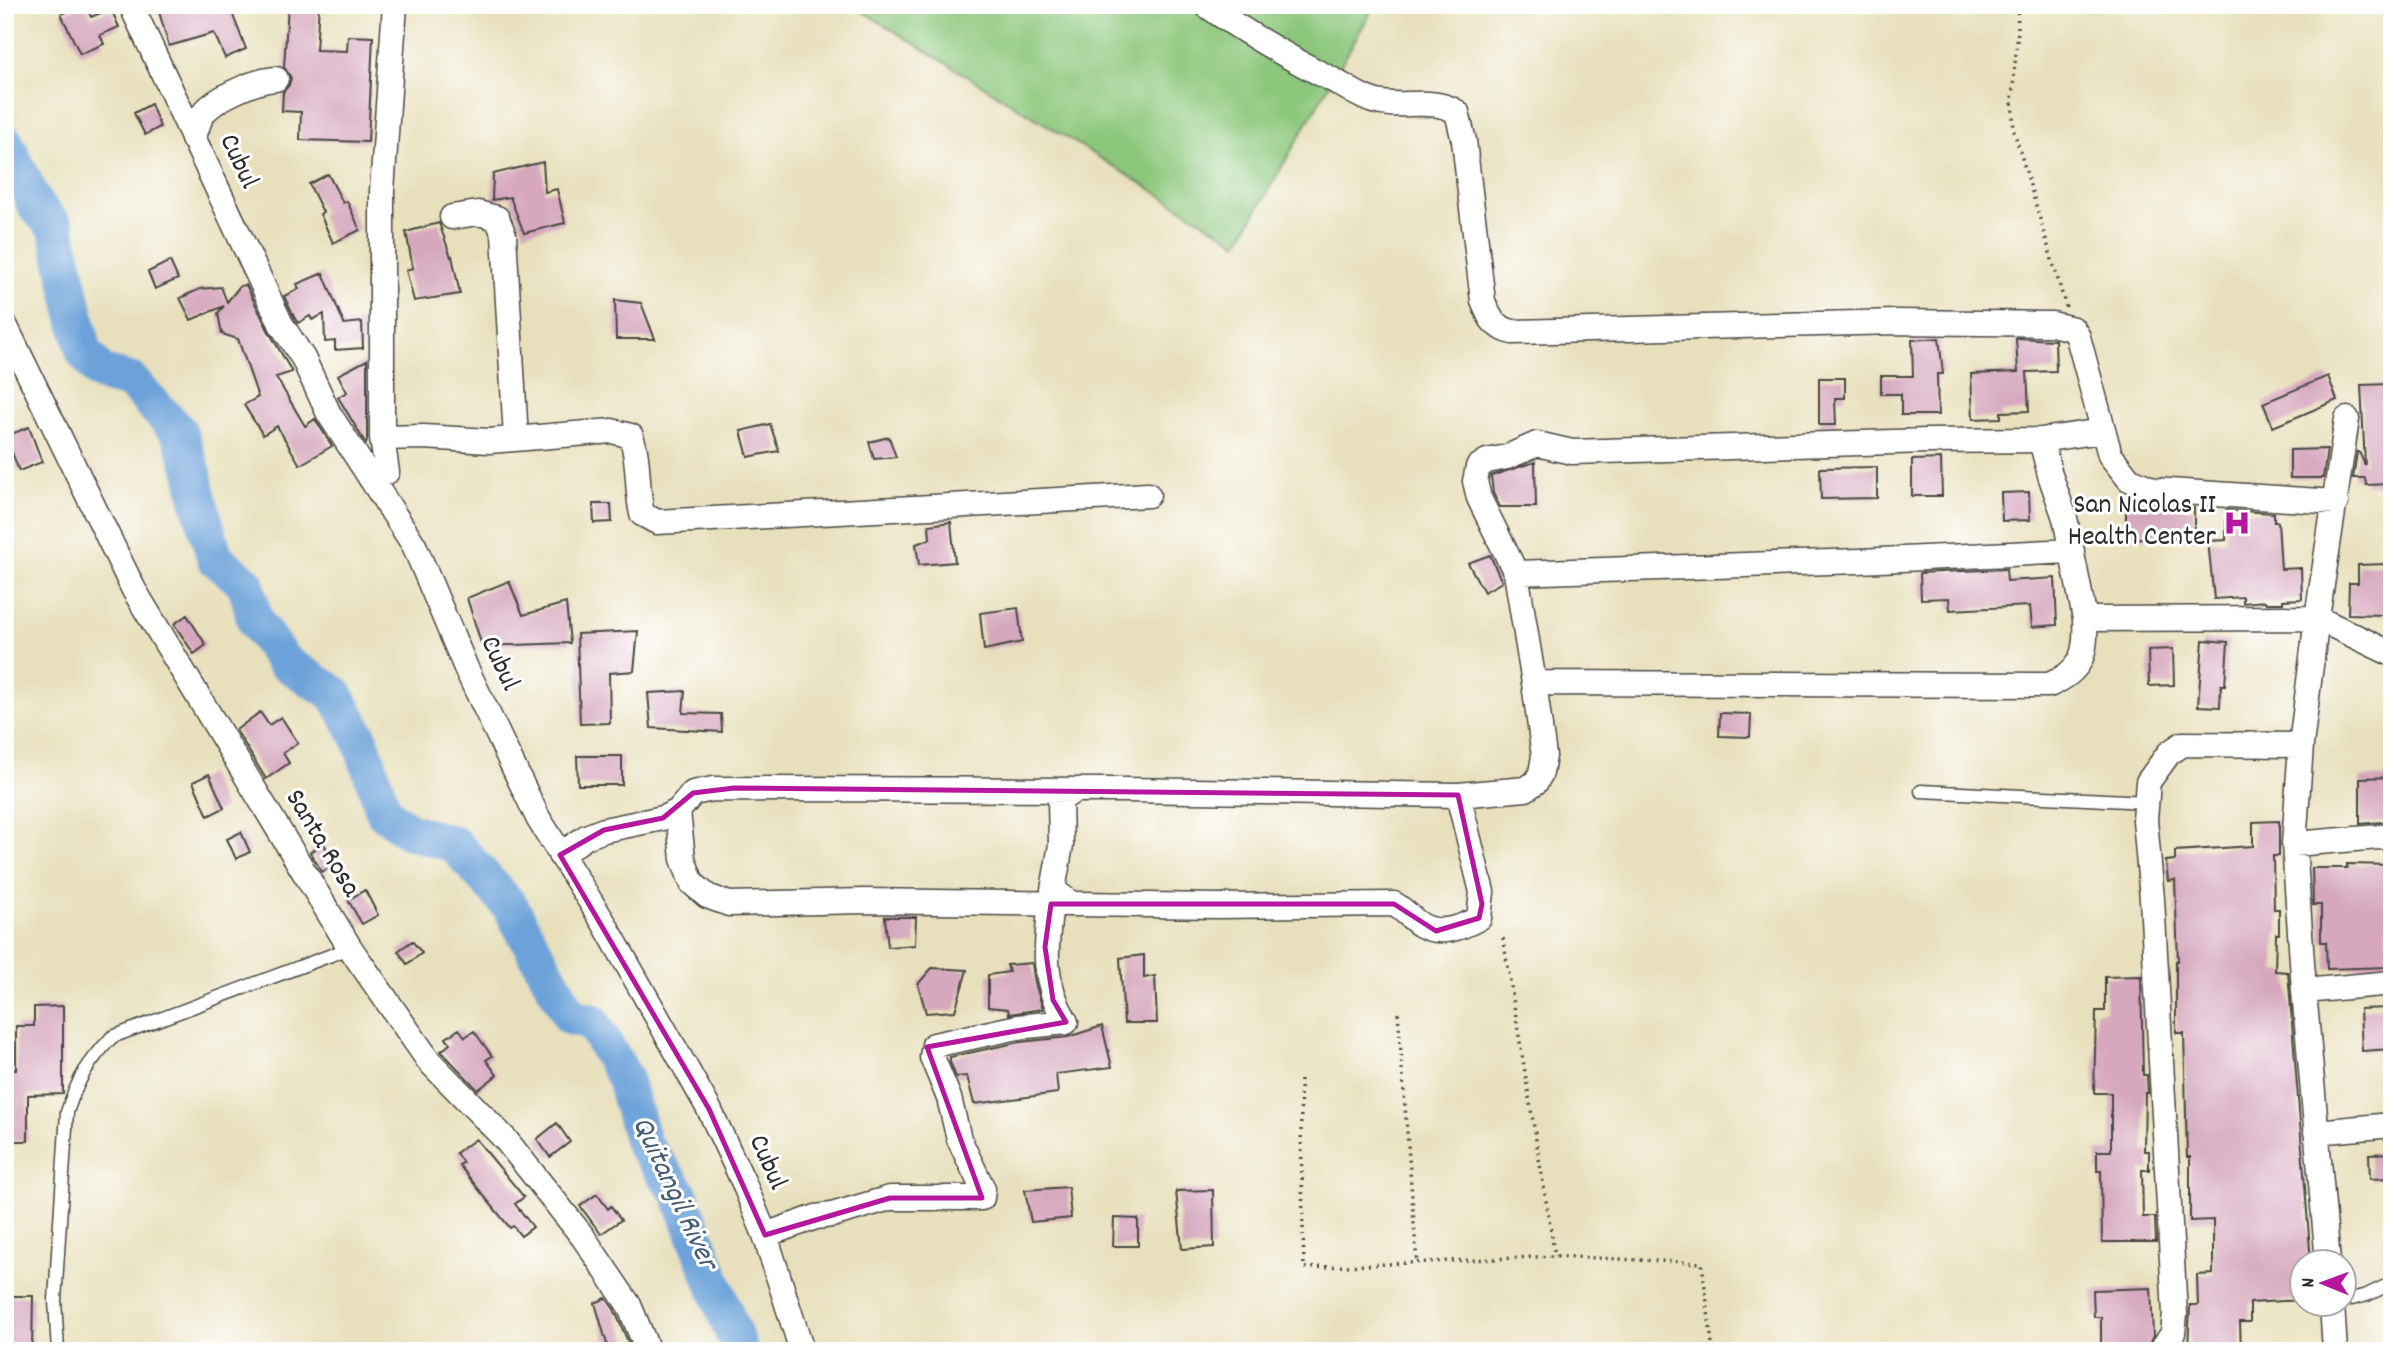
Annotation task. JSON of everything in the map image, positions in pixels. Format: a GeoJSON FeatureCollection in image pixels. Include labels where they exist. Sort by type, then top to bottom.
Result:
{"type":"FeatureCollection","features":[{"type":"Feature","properties":{"kind":"street","name":"Cubul"},"geometry":{"type":"LineString","coordinates":[[131,5],[281,324],[303,358],[329,414],[414,545],[466,668],[538,818],[604,923],[709,1109],[765,1235],[802,1351]]}},
{"type":"Feature","properties":{"kind":"street"},"geometry":{"type":"LineString","coordinates":[[371,479],[387,472],[382,438],[382,191],[395,5]]}},
{"type":"Feature","properties":{"kind":"street"},"geometry":{"type":"LineString","coordinates":[[1206,5],[1297,62],[1373,101],[1391,104],[1430,102],[1446,106],[1457,113],[1464,141],[1483,301],[1489,317],[1498,328],[1512,332],[1896,322],[2053,324],[2073,329],[2078,337],[2110,455],[2129,479],[2154,490],[2336,502]]}},
{"type":"Feature","properties":{"kind":"street"},"geometry":{"type":"LineString","coordinates":[[193,139],[202,115],[219,101],[264,80],[276,79]]}},
{"type":"Feature","properties":{"kind":"street"},"geometry":{"type":"LineString","coordinates":[[452,217],[478,213],[497,218],[504,235],[516,438]]}},
{"type":"Feature","properties":{"kind":"street","name":"Santa Rosa"},"geometry":{"type":"LineString","coordinates":[[5,325],[134,590],[349,948],[429,1061],[506,1140],[583,1237],[629,1305],[648,1351]]}},
{"type":"Feature","properties":{"kind":"street"},"geometry":{"type":"LineString","coordinates":[[2327,1248],[2294,844],[2301,745],[2347,419]]}},
{"type":"Feature","properties":{"kind":"street"},"geometry":{"type":"LineString","coordinates":[[382,438],[424,437],[489,441],[612,430],[631,436],[636,450],[637,492],[642,514],[657,522],[1148,495]]}},
{"type":"Feature","properties":{"kind":"street"},"geometry":{"type":"LineString","coordinates":[[560,855],[586,837],[604,830],[643,823],[678,811],[693,793],[733,788],[1458,795],[1526,789],[1536,782],[1541,773],[1544,756],[1516,573],[1479,498],[1475,481],[1478,467],[1486,461],[1507,457],[1537,444],[1572,453],[1927,441],[2041,440],[2102,431]]}},
{"type":"Feature","properties":{"kind":"street"},"geometry":{"type":"LineString","coordinates":[[1534,683],[2049,685],[2066,677],[2076,668],[2083,655],[2085,619],[2065,518],[2041,440]]}},
{"type":"Feature","properties":{"kind":"street"},"geometry":{"type":"LineString","coordinates":[[1516,573],[2072,551]]}},
{"type":"Feature","properties":{"kind":"street"},"geometry":{"type":"LineString","coordinates":[[2085,619],[2317,618],[2392,654]]}},
{"type":"Feature","properties":{"kind":"street"},"geometry":{"type":"LineString","coordinates":[[2161,1351],[2173,1333],[2175,1314],[2152,899],[2145,820],[2148,782],[2169,752],[2182,744],[2301,745]]}},
{"type":"Feature","properties":{"kind":"street"},"geometry":{"type":"LineString","coordinates":[[765,1235],[816,1217],[890,1198],[982,1198],[983,1189],[959,1139],[949,1098],[932,1057],[934,1045],[1018,1027],[1066,1022],[1053,1000],[1045,947],[1061,904],[1054,890],[1061,845],[1060,800],[1075,790]]}},
{"type":"Feature","properties":{"kind":"street"},"geometry":{"type":"LineString","coordinates":[[678,811],[683,859],[692,883],[707,896],[729,904],[864,901],[1217,906],[1394,904],[1404,909],[1419,924],[1436,931],[1462,927],[1479,918],[1482,892],[1458,795]]}},
{"type":"Feature","properties":{"kind":"street"},"geometry":{"type":"LineString","coordinates":[[2294,844],[2392,836]]}},
{"type":"Feature","properties":{"kind":"street"},"geometry":{"type":"LineString","coordinates":[[2304,991],[2392,983]]}},
{"type":"Feature","properties":{"kind":"street"},"geometry":{"type":"LineString","coordinates":[[2316,1132],[2392,1125]]}},
{"type":"Feature","properties":{"kind":"street"},"geometry":{"type":"LineString","coordinates":[[2333,1318],[2335,1351]]}},
{"type":"Feature","properties":{"kind":"lane"},"geometry":{"type":"LineString","coordinates":[[1921,791],[2147,802]]}},
{"type":"Feature","properties":{"kind":"lane"},"geometry":{"type":"LineString","coordinates":[[58,1351],[55,1300],[67,1112],[76,1084],[93,1058],[113,1037],[349,948]]}},
{"type":"Feature","properties":{"kind":"lane"},"geometry":{"type":"LineString","coordinates":[[2358,1298],[2392,1283]]}},
{"type":"Feature","properties":{"kind":"path"},"geometry":{"type":"LineString","coordinates":[[2017,5],[2018,29],[2012,99],[2014,131],[2073,329]]}},
{"type":"Feature","properties":{"kind":"path"},"geometry":{"type":"LineString","coordinates":[[1503,938],[1555,1256]]}},
{"type":"Feature","properties":{"kind":"path"},"geometry":{"type":"LineString","coordinates":[[1398,1013],[1417,1263]]}},
{"type":"Feature","properties":{"kind":"path"},"geometry":{"type":"LineString","coordinates":[[1300,1080],[1304,1269],[1555,1256],[1702,1263],[1713,1351]]}},
{"type":"Feature","properties":{"kind":"highlighted area"},"geometry":{"type":"Polygon","coordinates":[[[734,788],[1458,795],[1482,904],[1479,918],[1436,931],[1394,904],[1051,904],[1045,947],[1053,1000],[1066,1022],[927,1047],[982,1198],[890,1198],[765,1235],[709,1109],[560,855],[604,830],[663,818],[693,793],[734,788]]]}},
{"type":"Feature","properties":{"kind":"green space"},"geometry":{"type":"Polygon","coordinates":[[[852,5],[1375,5],[1238,243],[852,5]]]}},
{"type":"Feature","properties":{"kind":"building"},"geometry":{"type":"Polygon","coordinates":[[[84,5],[91,17],[111,9],[119,27],[100,35],[104,44],[80,54],[61,14],[84,5]]]}},
{"type":"Feature","properties":{"kind":"building"},"geometry":{"type":"Polygon","coordinates":[[[157,5],[229,5],[246,49],[225,58],[214,33],[169,46],[157,5]]]}},
{"type":"Feature","properties":{"kind":"building"},"geometry":{"type":"Polygon","coordinates":[[[288,5],[319,5],[316,50],[347,51],[348,36],[373,37],[368,142],[300,140],[301,112],[282,111],[283,92],[291,78],[284,67],[288,5]]]}},
{"type":"Feature","properties":{"kind":"building"},"geometry":{"type":"Polygon","coordinates":[[[151,104],[160,127],[145,135],[134,113],[151,104]]]}},
{"type":"Feature","properties":{"kind":"building"},"geometry":{"type":"Polygon","coordinates":[[[543,162],[545,192],[557,189],[565,223],[524,233],[510,197],[492,200],[493,174],[543,162]]]}},
{"type":"Feature","properties":{"kind":"building"},"geometry":{"type":"Polygon","coordinates":[[[328,174],[343,203],[347,201],[360,230],[333,243],[320,214],[323,212],[309,184],[328,174]]]}},
{"type":"Feature","properties":{"kind":"building"},"geometry":{"type":"Polygon","coordinates":[[[439,223],[452,256],[460,294],[414,301],[406,270],[413,268],[406,232],[439,223]]]}},
{"type":"Feature","properties":{"kind":"building"},"geometry":{"type":"Polygon","coordinates":[[[170,261],[178,279],[155,289],[148,272],[170,261]]]}},
{"type":"Feature","properties":{"kind":"building"},"geometry":{"type":"Polygon","coordinates":[[[323,273],[344,324],[362,322],[363,348],[335,350],[335,341],[325,342],[324,314],[312,320],[310,316],[298,323],[294,317],[284,296],[299,289],[297,284],[323,273]]]}},
{"type":"Feature","properties":{"kind":"building"},"geometry":{"type":"Polygon","coordinates":[[[246,285],[292,372],[276,377],[305,426],[315,419],[332,446],[300,465],[277,426],[263,435],[244,405],[258,397],[238,339],[222,334],[218,313],[224,306],[191,320],[180,298],[200,289],[221,287],[227,302],[240,286],[246,285]]]}},
{"type":"Feature","properties":{"kind":"building"},"geometry":{"type":"Polygon","coordinates":[[[615,300],[641,303],[655,339],[616,339],[615,300]]]}},
{"type":"Feature","properties":{"kind":"building"},"geometry":{"type":"Polygon","coordinates":[[[1939,338],[1943,374],[1937,374],[1938,415],[1901,415],[1901,394],[1881,394],[1881,376],[1913,376],[1912,340],[1939,338]]]}},
{"type":"Feature","properties":{"kind":"building"},"geometry":{"type":"Polygon","coordinates":[[[2016,338],[2055,340],[2056,371],[2027,372],[2029,411],[2001,412],[2001,418],[1973,419],[1971,374],[2018,372],[2016,338]]]}},
{"type":"Feature","properties":{"kind":"building"},"geometry":{"type":"Polygon","coordinates":[[[367,360],[366,444],[338,397],[347,392],[338,375],[367,360]]]}},
{"type":"Feature","properties":{"kind":"building"},"geometry":{"type":"Polygon","coordinates":[[[2328,376],[2337,400],[2273,427],[2263,403],[2328,376]]]}},
{"type":"Feature","properties":{"kind":"building"},"geometry":{"type":"Polygon","coordinates":[[[1819,378],[1845,378],[1845,398],[1835,398],[1836,425],[1819,425],[1819,378]]]}},
{"type":"Feature","properties":{"kind":"building"},"geometry":{"type":"Polygon","coordinates":[[[2392,384],[2392,484],[2366,485],[2365,478],[2353,478],[2357,452],[2365,465],[2361,385],[2392,384]]]}},
{"type":"Feature","properties":{"kind":"building"},"geometry":{"type":"Polygon","coordinates":[[[770,424],[779,451],[748,457],[741,431],[770,424]]]}},
{"type":"Feature","properties":{"kind":"building"},"geometry":{"type":"Polygon","coordinates":[[[29,427],[42,462],[19,471],[6,436],[29,427]]]}},
{"type":"Feature","properties":{"kind":"building"},"geometry":{"type":"Polygon","coordinates":[[[889,437],[896,457],[874,459],[869,442],[889,437]]]}},
{"type":"Feature","properties":{"kind":"building"},"geometry":{"type":"Polygon","coordinates":[[[2327,449],[2323,478],[2290,478],[2290,450],[2327,449]]]}},
{"type":"Feature","properties":{"kind":"building"},"geometry":{"type":"Polygon","coordinates":[[[1941,459],[1942,496],[1912,496],[1912,460],[1941,459]]]}},
{"type":"Feature","properties":{"kind":"building"},"geometry":{"type":"Polygon","coordinates":[[[1535,462],[1536,507],[1500,507],[1493,493],[1491,476],[1535,462]]]}},
{"type":"Feature","properties":{"kind":"building"},"geometry":{"type":"Polygon","coordinates":[[[1877,467],[1877,498],[1821,499],[1820,468],[1877,467]]]}},
{"type":"Feature","properties":{"kind":"building"},"geometry":{"type":"Polygon","coordinates":[[[2029,492],[2030,520],[2002,521],[2001,493],[2029,492]]]}},
{"type":"Feature","properties":{"kind":"building"},"geometry":{"type":"Polygon","coordinates":[[[2126,503],[2194,508],[2194,539],[2126,538],[2126,503]]]}},
{"type":"Feature","properties":{"kind":"building"},"geometry":{"type":"Polygon","coordinates":[[[593,504],[611,504],[612,522],[594,523],[593,504]]]}},
{"type":"Feature","properties":{"kind":"building"},"geometry":{"type":"Polygon","coordinates":[[[2226,510],[2274,513],[2274,522],[2278,522],[2281,569],[2301,568],[2302,599],[2283,600],[2283,603],[2243,603],[2243,597],[2214,599],[2208,541],[2226,540],[2226,510]]]}},
{"type":"Feature","properties":{"kind":"building"},"geometry":{"type":"Polygon","coordinates":[[[951,522],[955,562],[919,565],[916,544],[930,539],[929,525],[951,522]]]}},
{"type":"Feature","properties":{"kind":"building"},"geometry":{"type":"Polygon","coordinates":[[[1490,555],[1502,582],[1484,592],[1468,563],[1490,555]]]}},
{"type":"Feature","properties":{"kind":"building"},"geometry":{"type":"Polygon","coordinates":[[[2386,564],[2384,615],[2348,614],[2349,583],[2358,583],[2358,565],[2386,564]]]}},
{"type":"Feature","properties":{"kind":"building"},"geometry":{"type":"Polygon","coordinates":[[[2006,569],[2007,581],[2055,578],[2057,625],[2032,627],[2030,606],[1950,610],[1949,598],[1921,599],[1920,573],[2006,569]]]}},
{"type":"Feature","properties":{"kind":"building"},"geometry":{"type":"Polygon","coordinates":[[[509,581],[523,615],[566,603],[570,643],[482,646],[467,598],[509,581]]]}},
{"type":"Feature","properties":{"kind":"building"},"geometry":{"type":"Polygon","coordinates":[[[1018,608],[1022,642],[984,650],[980,613],[1018,608]]]}},
{"type":"Feature","properties":{"kind":"building"},"geometry":{"type":"Polygon","coordinates":[[[187,615],[206,645],[194,654],[174,624],[187,615]]]}},
{"type":"Feature","properties":{"kind":"building"},"geometry":{"type":"Polygon","coordinates":[[[638,631],[634,671],[609,673],[610,723],[580,724],[577,634],[638,631]]]}},
{"type":"Feature","properties":{"kind":"building"},"geometry":{"type":"Polygon","coordinates":[[[2203,640],[2228,642],[2225,685],[2221,685],[2220,707],[2198,706],[2203,640]]]}},
{"type":"Feature","properties":{"kind":"building"},"geometry":{"type":"Polygon","coordinates":[[[2173,649],[2174,685],[2149,686],[2148,650],[2173,649]]]}},
{"type":"Feature","properties":{"kind":"building"},"geometry":{"type":"Polygon","coordinates":[[[685,691],[683,713],[721,714],[722,732],[651,728],[648,693],[685,691]]]}},
{"type":"Feature","properties":{"kind":"building"},"geometry":{"type":"Polygon","coordinates":[[[260,712],[269,725],[281,717],[298,743],[283,753],[289,763],[266,779],[236,730],[260,712]]]}},
{"type":"Feature","properties":{"kind":"building"},"geometry":{"type":"Polygon","coordinates":[[[1720,713],[1751,714],[1750,737],[1719,736],[1720,713]]]}},
{"type":"Feature","properties":{"kind":"building"},"geometry":{"type":"Polygon","coordinates":[[[577,756],[622,756],[622,785],[578,785],[577,756]]]}},
{"type":"Feature","properties":{"kind":"building"},"geometry":{"type":"Polygon","coordinates":[[[209,774],[224,808],[208,816],[193,782],[209,774]]]}},
{"type":"Feature","properties":{"kind":"building"},"geometry":{"type":"Polygon","coordinates":[[[2392,777],[2392,821],[2360,824],[2360,778],[2392,777]]]}},
{"type":"Feature","properties":{"kind":"building"},"geometry":{"type":"Polygon","coordinates":[[[2279,821],[2279,856],[2273,856],[2274,909],[2279,909],[2275,971],[2288,972],[2310,1248],[2288,1248],[2288,1301],[2250,1303],[2250,1322],[2240,1322],[2241,1351],[2188,1351],[2190,1305],[2198,1305],[2197,1275],[2213,1274],[2213,1220],[2190,1221],[2184,1033],[2176,1033],[2178,961],[2175,880],[2168,881],[2166,861],[2175,860],[2175,851],[2253,846],[2253,822],[2279,821]]]}},
{"type":"Feature","properties":{"kind":"building"},"geometry":{"type":"Polygon","coordinates":[[[241,832],[250,852],[236,859],[227,839],[241,832]]]}},
{"type":"Feature","properties":{"kind":"building"},"geometry":{"type":"Polygon","coordinates":[[[324,844],[335,865],[322,872],[310,852],[324,844]]]}},
{"type":"Feature","properties":{"kind":"building"},"geometry":{"type":"Polygon","coordinates":[[[2347,864],[2392,865],[2392,924],[2388,924],[2388,967],[2327,969],[2326,942],[2321,942],[2321,905],[2313,905],[2312,868],[2347,868],[2347,864]]]}},
{"type":"Feature","properties":{"kind":"building"},"geometry":{"type":"Polygon","coordinates":[[[365,890],[378,915],[362,924],[348,900],[365,890]]]}},
{"type":"Feature","properties":{"kind":"building"},"geometry":{"type":"Polygon","coordinates":[[[885,917],[916,917],[915,945],[888,947],[885,917]]]}},
{"type":"Feature","properties":{"kind":"building"},"geometry":{"type":"Polygon","coordinates":[[[412,941],[422,953],[407,964],[398,951],[412,941]]]}},
{"type":"Feature","properties":{"kind":"building"},"geometry":{"type":"Polygon","coordinates":[[[1144,955],[1144,978],[1155,976],[1157,1023],[1124,1023],[1120,958],[1144,955]]]}},
{"type":"Feature","properties":{"kind":"building"},"geometry":{"type":"Polygon","coordinates":[[[1032,963],[1043,1009],[1009,1014],[1008,1009],[988,1007],[988,975],[1009,972],[1007,965],[1032,963]]]}},
{"type":"Feature","properties":{"kind":"building"},"geometry":{"type":"Polygon","coordinates":[[[932,968],[967,970],[955,1011],[926,1013],[918,984],[932,968]]]}},
{"type":"Feature","properties":{"kind":"building"},"geometry":{"type":"Polygon","coordinates":[[[2141,976],[2143,1075],[2147,1075],[2148,1093],[2145,1093],[2144,1151],[2149,1151],[2149,1170],[2142,1170],[2143,1217],[2155,1217],[2156,1242],[2102,1242],[2101,1171],[2097,1171],[2097,1151],[2111,1151],[2111,1093],[2094,1093],[2096,1011],[2105,1011],[2105,977],[2141,976]]]}},
{"type":"Feature","properties":{"kind":"building"},"geometry":{"type":"Polygon","coordinates":[[[63,1006],[63,1094],[28,1095],[28,1141],[5,1141],[5,1070],[16,1070],[16,1026],[34,1026],[34,1007],[63,1006]]]}},
{"type":"Feature","properties":{"kind":"building"},"geometry":{"type":"Polygon","coordinates":[[[2391,1008],[2392,1049],[2362,1051],[2360,1009],[2391,1008]]]}},
{"type":"Feature","properties":{"kind":"building"},"geometry":{"type":"Polygon","coordinates":[[[1102,1026],[1112,1067],[1056,1074],[1058,1093],[974,1104],[967,1076],[956,1077],[950,1062],[950,1057],[1020,1042],[1068,1037],[1102,1026]]]}},
{"type":"Feature","properties":{"kind":"building"},"geometry":{"type":"Polygon","coordinates":[[[459,1029],[465,1037],[474,1031],[492,1056],[486,1060],[497,1075],[478,1090],[441,1051],[450,1044],[446,1038],[459,1029]]]}},
{"type":"Feature","properties":{"kind":"building"},"geometry":{"type":"Polygon","coordinates":[[[557,1123],[570,1142],[550,1157],[537,1139],[557,1123]]]}},
{"type":"Feature","properties":{"kind":"building"},"geometry":{"type":"Polygon","coordinates":[[[476,1139],[524,1197],[515,1204],[533,1227],[521,1236],[513,1226],[510,1228],[459,1165],[463,1163],[456,1153],[476,1139]]]}},
{"type":"Feature","properties":{"kind":"building"},"geometry":{"type":"Polygon","coordinates":[[[2392,1153],[2392,1178],[2370,1179],[2369,1154],[2392,1153]]]}},
{"type":"Feature","properties":{"kind":"building"},"geometry":{"type":"Polygon","coordinates":[[[1068,1187],[1071,1218],[1031,1222],[1025,1190],[1068,1187]]]}},
{"type":"Feature","properties":{"kind":"building"},"geometry":{"type":"Polygon","coordinates":[[[1213,1190],[1214,1247],[1182,1249],[1176,1191],[1213,1190]]]}},
{"type":"Feature","properties":{"kind":"building"},"geometry":{"type":"Polygon","coordinates":[[[597,1194],[608,1209],[611,1206],[621,1220],[601,1234],[580,1206],[597,1194]]]}},
{"type":"Feature","properties":{"kind":"building"},"geometry":{"type":"Polygon","coordinates":[[[1114,1218],[1138,1219],[1138,1246],[1113,1246],[1114,1218]]]}},
{"type":"Feature","properties":{"kind":"building"},"geometry":{"type":"Polygon","coordinates":[[[2151,1288],[2153,1336],[2147,1349],[2101,1349],[2101,1317],[2094,1317],[2093,1290],[2151,1288]]]}},
{"type":"Feature","properties":{"kind":"building"},"geometry":{"type":"Polygon","coordinates":[[[8,1296],[33,1296],[32,1351],[7,1351],[8,1296]]]}},
{"type":"Feature","properties":{"kind":"building"},"geometry":{"type":"Polygon","coordinates":[[[606,1298],[614,1309],[632,1351],[609,1351],[595,1303],[606,1298]]]}},
{"type":"Feature","properties":{"kind":"waterway","name":"Quitangil River"},"geometry":{"type":"LineString","coordinates":[[5,142],[36,206],[56,228],[84,352],[101,373],[131,381],[179,432],[193,472],[215,558],[246,584],[255,621],[284,662],[335,694],[360,739],[384,812],[408,831],[454,844],[510,906],[571,1017],[592,1022],[624,1077],[643,1144],[679,1193],[740,1351]]}},
{"type":"Feature","properties":{"kind":"place","name":"San Nicolas II Health Center"},"geometry":{"type":"Point","coordinates":[2237,523]}}]}
